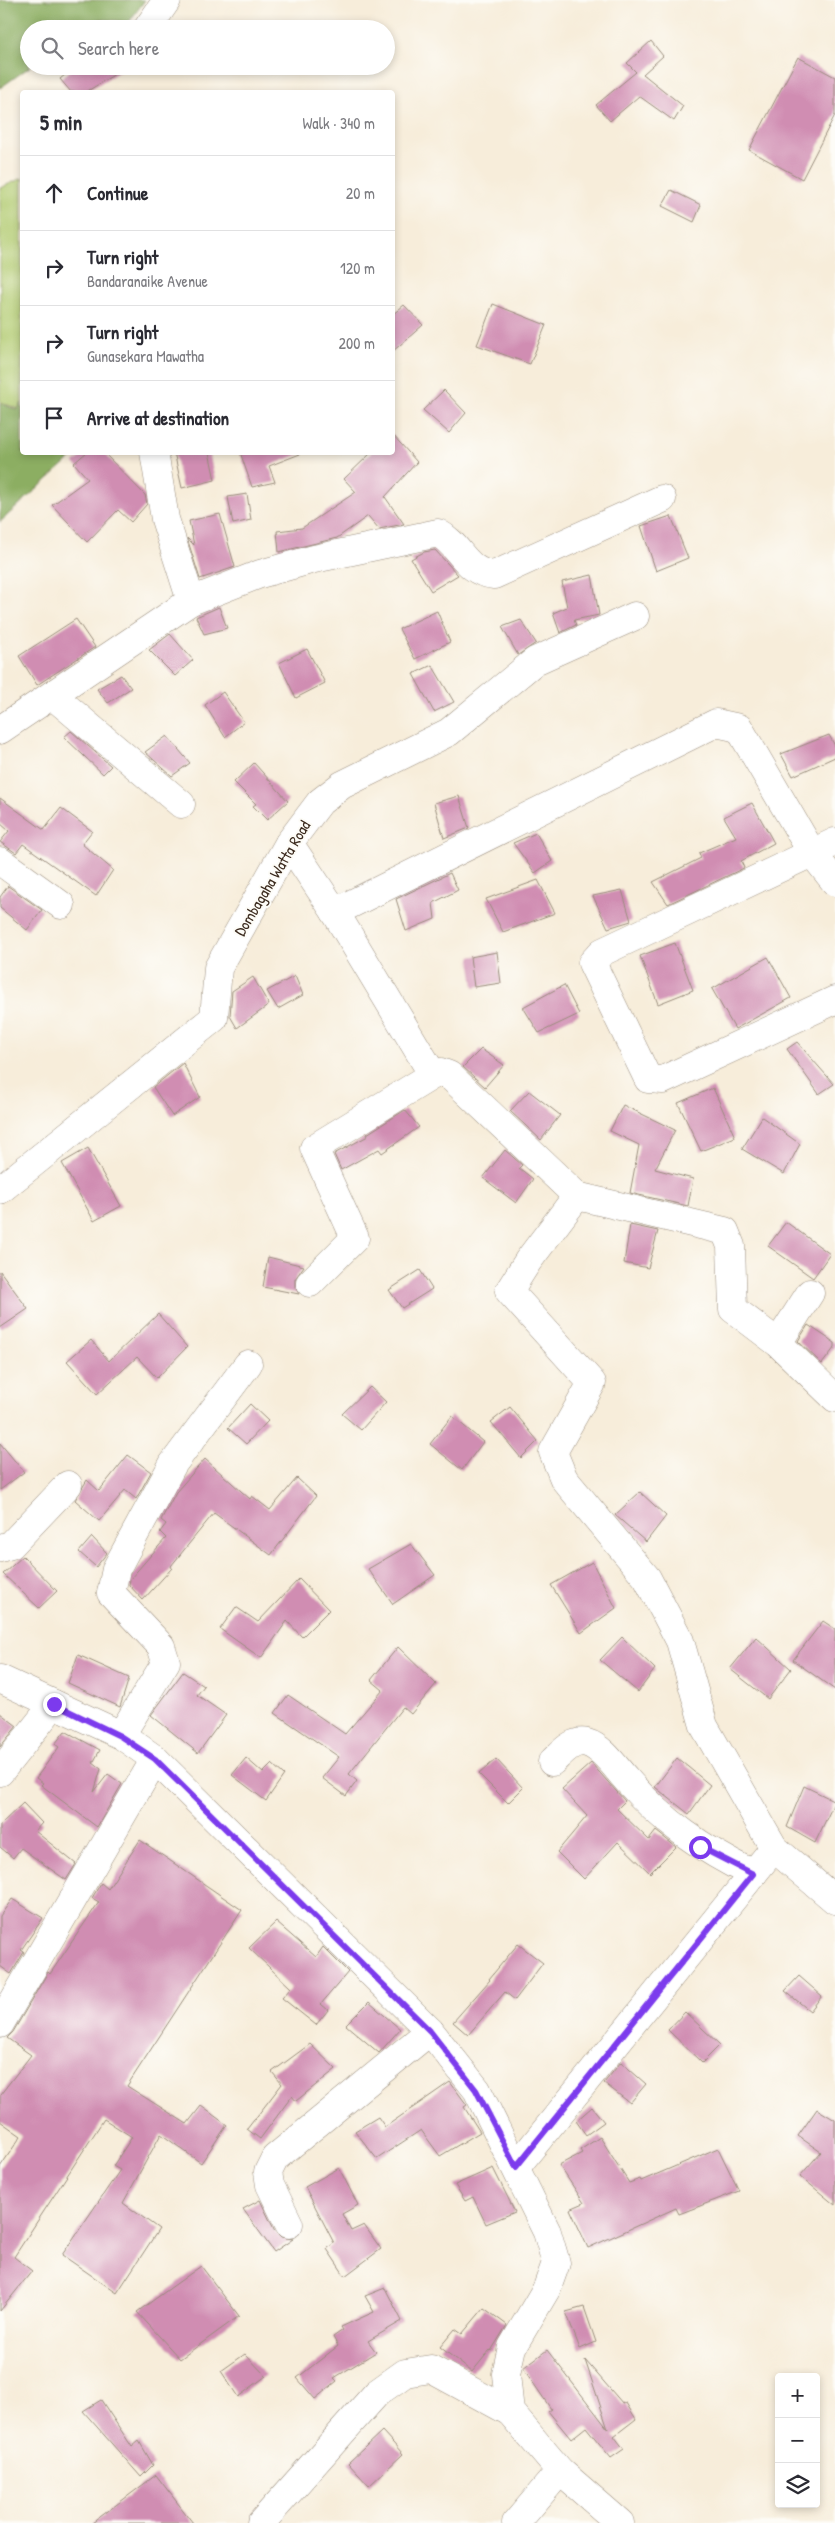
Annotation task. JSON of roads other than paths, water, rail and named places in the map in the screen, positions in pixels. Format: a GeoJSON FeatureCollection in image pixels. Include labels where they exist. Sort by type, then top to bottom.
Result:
{"type":"FeatureCollection","features":[{"type":"Feature","properties":{"kind":"street"},"geometry":{"type":"LineString","coordinates":[[153,20],[167,0]]}},
{"type":"Feature","properties":{"kind":"street"},"geometry":{"type":"LineString","coordinates":[[154,455],[165,519],[191,600]]}},
{"type":"Feature","properties":{"kind":"street"},"geometry":{"type":"LineString","coordinates":[[0,730],[191,600],[260,574],[305,561],[438,533],[450,540],[461,557],[481,574],[494,575],[662,499]]}},
{"type":"Feature","properties":{"kind":"street","name":"Dombagaha Watta Road"},"geometry":{"type":"LineString","coordinates":[[0,1190],[214,1018],[218,968],[289,843],[320,802],[342,785],[449,732],[535,661],[635,616]]}},
{"type":"Feature","properties":{"kind":"street"},"geometry":{"type":"LineString","coordinates":[[52,695],[181,804]]}},
{"type":"Feature","properties":{"kind":"street"},"geometry":{"type":"LineString","coordinates":[[335,912],[716,723],[739,728],[823,848],[835,882]]}},
{"type":"Feature","properties":{"kind":"street"},"geometry":{"type":"LineString","coordinates":[[289,843],[335,912],[433,1075]]}},
{"type":"Feature","properties":{"kind":"street"},"geometry":{"type":"LineString","coordinates":[[823,848],[602,952],[592,963],[648,1078],[663,1080],[835,1000]]}},
{"type":"Feature","properties":{"kind":"street"},"geometry":{"type":"LineString","coordinates":[[0,861],[61,905]]}},
{"type":"Feature","properties":{"kind":"street"},"geometry":{"type":"LineString","coordinates":[[310,1283],[355,1238],[314,1148],[433,1075],[441,1072],[449,1075],[576,1196],[725,1231],[731,1246],[733,1309],[778,1342],[834,1396]]}},
{"type":"Feature","properties":{"kind":"street"},"geometry":{"type":"LineString","coordinates":[[576,1196],[528,1261],[509,1292],[592,1383],[553,1452],[564,1479],[647,1578],[680,1641],[704,1726],[774,1848],[835,1900]]}},
{"type":"Feature","properties":{"kind":"street"},"geometry":{"type":"LineString","coordinates":[[778,1342],[810,1293]]}},
{"type":"Feature","properties":{"kind":"street"},"geometry":{"type":"LineString","coordinates":[[120,1736],[166,1662],[161,1646],[111,1593],[116,1569],[173,1464],[248,1364]]}},
{"type":"Feature","properties":{"kind":"street"},"geometry":{"type":"LineString","coordinates":[[0,1548],[12,1545],[68,1485]]}},
{"type":"Feature","properties":{"kind":"street"},"geometry":{"type":"LineString","coordinates":[[0,1679],[120,1736],[155,1759],[430,2031],[476,2090],[547,2232],[556,2262],[547,2288],[512,2347],[506,2374],[510,2412]]}},
{"type":"Feature","properties":{"kind":"street"},"geometry":{"type":"LineString","coordinates":[[0,1772],[54,1704]]}},
{"type":"Feature","properties":{"kind":"street"},"geometry":{"type":"LineString","coordinates":[[552,1762],[571,1745],[586,1743],[599,1749],[644,1800],[673,1826],[700,1847],[753,1874]]}},
{"type":"Feature","properties":{"kind":"street"},"geometry":{"type":"LineString","coordinates":[[0,2024],[155,1759]]}},
{"type":"Feature","properties":{"kind":"street"},"geometry":{"type":"LineString","coordinates":[[516,2167],[774,1848]]}},
{"type":"Feature","properties":{"kind":"street"},"geometry":{"type":"LineString","coordinates":[[289,2224],[270,2185],[268,2172],[275,2158],[430,2031]]}},
{"type":"Feature","properties":{"kind":"street"},"geometry":{"type":"LineString","coordinates":[[261,2523],[377,2393],[405,2373],[431,2369],[510,2412],[560,2471],[620,2523]]}},
{"type":"Feature","properties":{"kind":"street"},"geometry":{"type":"LineString","coordinates":[[516,2523],[560,2471]]}}]}
